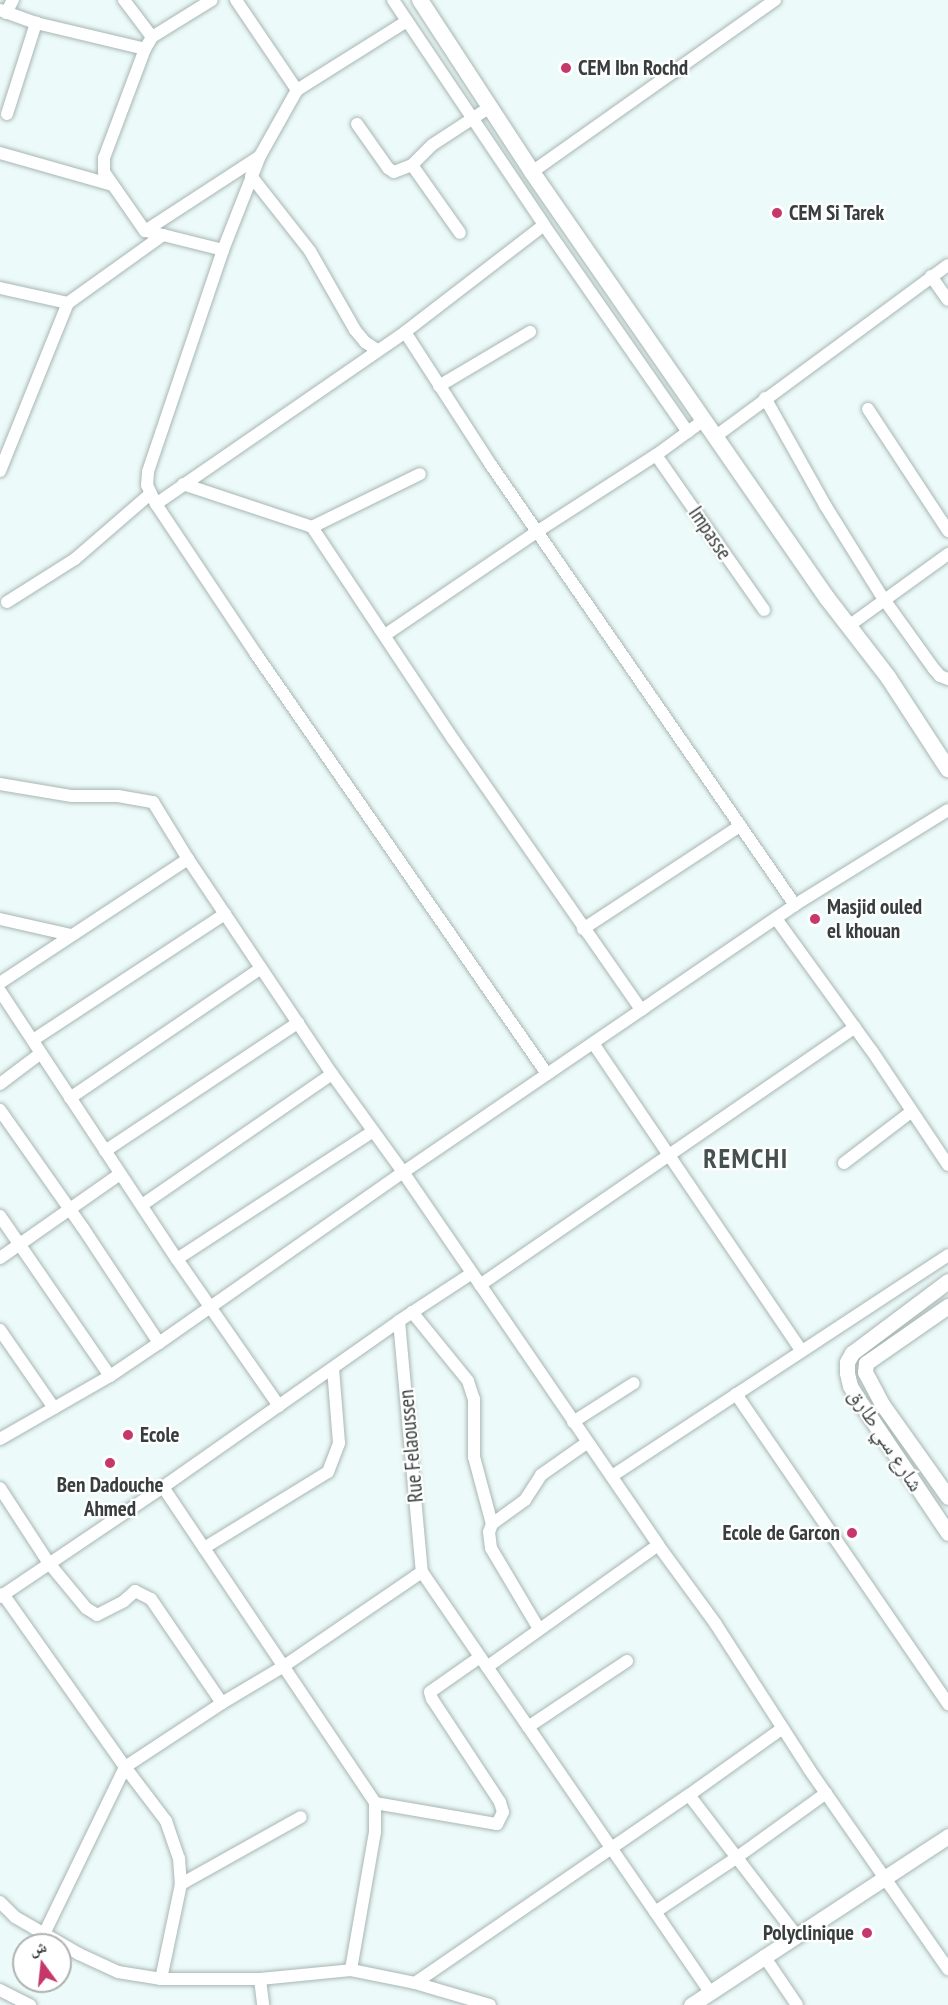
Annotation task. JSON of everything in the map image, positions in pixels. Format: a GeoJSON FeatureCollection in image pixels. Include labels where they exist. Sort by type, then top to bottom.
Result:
{"type":"FeatureCollection","features":[{"type":"Feature","properties":{"kind":"main road"},"geometry":{"type":"LineString","coordinates":[[420,0],[532,171],[948,769]]}},
{"type":"Feature","properties":{"kind":"street"},"geometry":{"type":"LineString","coordinates":[[13,0],[3,12],[36,23],[145,49]]}},
{"type":"Feature","properties":{"kind":"street"},"geometry":{"type":"LineString","coordinates":[[124,0],[152,37]]}},
{"type":"Feature","properties":{"kind":"street"},"geometry":{"type":"LineString","coordinates":[[212,0],[152,37],[145,49],[104,158],[104,172],[145,231],[223,250]]}},
{"type":"Feature","properties":{"kind":"street"},"geometry":{"type":"LineString","coordinates":[[236,0],[297,90]]}},
{"type":"Feature","properties":{"kind":"street"},"geometry":{"type":"LineString","coordinates":[[393,0],[544,225],[688,432]]}},
{"type":"Feature","properties":{"kind":"street"},"geometry":{"type":"LineString","coordinates":[[532,171],[776,0]]}},
{"type":"Feature","properties":{"kind":"street"},"geometry":{"type":"LineString","coordinates":[[407,21],[297,90],[251,176],[223,250],[148,472],[153,499],[232,619],[548,1074]]}},
{"type":"Feature","properties":{"kind":"street"},"geometry":{"type":"LineString","coordinates":[[7,114],[36,23]]}},
{"type":"Feature","properties":{"kind":"street"},"geometry":{"type":"LineString","coordinates":[[357,124],[388,168],[394,172],[412,165],[432,145],[490,107]]}},
{"type":"Feature","properties":{"kind":"street"},"geometry":{"type":"LineString","coordinates":[[0,153],[112,185]]}},
{"type":"Feature","properties":{"kind":"street"},"geometry":{"type":"LineString","coordinates":[[145,231],[260,156]]}},
{"type":"Feature","properties":{"kind":"street"},"geometry":{"type":"LineString","coordinates":[[412,165],[460,233]]}},
{"type":"Feature","properties":{"kind":"street"},"geometry":{"type":"LineString","coordinates":[[251,176],[310,251],[355,330],[365,342],[377,350]]}},
{"type":"Feature","properties":{"kind":"street"},"geometry":{"type":"LineString","coordinates":[[7,602],[83,553],[153,499],[183,484],[405,332],[544,225]]}},
{"type":"Feature","properties":{"kind":"street"},"geometry":{"type":"LineString","coordinates":[[0,471],[68,303],[163,235]]}},
{"type":"Feature","properties":{"kind":"street"},"geometry":{"type":"LineString","coordinates":[[716,436],[948,265]]}},
{"type":"Feature","properties":{"kind":"street"},"geometry":{"type":"LineString","coordinates":[[931,276],[948,300]]}},
{"type":"Feature","properties":{"kind":"street"},"geometry":{"type":"LineString","coordinates":[[0,288],[68,303]]}},
{"type":"Feature","properties":{"kind":"street"},"geometry":{"type":"LineString","coordinates":[[405,332],[439,386],[795,905]]}},
{"type":"Feature","properties":{"kind":"street"},"geometry":{"type":"LineString","coordinates":[[439,386],[530,332]]}},
{"type":"Feature","properties":{"kind":"street"},"geometry":{"type":"LineString","coordinates":[[765,398],[825,505],[883,598],[934,669],[940,675],[948,678]]}},
{"type":"Feature","properties":{"kind":"street"},"geometry":{"type":"LineString","coordinates":[[868,409],[948,531]]}},
{"type":"Feature","properties":{"kind":"street"},"geometry":{"type":"LineString","coordinates":[[385,635],[538,531],[656,455],[704,420]]}},
{"type":"Feature","properties":{"kind":"street","name":"Impasse"},"geometry":{"type":"LineString","coordinates":[[656,455],[764,610]]}},
{"type":"Feature","properties":{"kind":"street"},"geometry":{"type":"LineString","coordinates":[[312,527],[420,474]]}},
{"type":"Feature","properties":{"kind":"street"},"geometry":{"type":"LineString","coordinates":[[183,484],[312,527],[583,929],[641,1010]]}},
{"type":"Feature","properties":{"kind":"street"},"geometry":{"type":"LineString","coordinates":[[850,625],[883,598],[948,554]]}},
{"type":"Feature","properties":{"kind":"street"},"geometry":{"type":"LineString","coordinates":[[0,784],[72,796],[118,796],[153,802],[188,859],[332,1074],[403,1172],[658,1545],[715,1623],[826,1793],[948,1969]]}},
{"type":"Feature","properties":{"kind":"street"},"geometry":{"type":"LineString","coordinates":[[0,1439],[110,1376],[403,1172],[777,920],[795,905],[948,810]]}},
{"type":"Feature","properties":{"kind":"street"},"geometry":{"type":"LineString","coordinates":[[583,929],[740,826]]}},
{"type":"Feature","properties":{"kind":"street"},"geometry":{"type":"LineString","coordinates":[[0,982],[188,859]]}},
{"type":"Feature","properties":{"kind":"street"},"geometry":{"type":"LineString","coordinates":[[33,1040],[225,914]]}},
{"type":"Feature","properties":{"kind":"street"},"geometry":{"type":"LineString","coordinates":[[0,919],[71,935]]}},
{"type":"Feature","properties":{"kind":"street"},"geometry":{"type":"LineString","coordinates":[[777,920],[855,1027],[948,1166]]}},
{"type":"Feature","properties":{"kind":"street"},"geometry":{"type":"LineString","coordinates":[[70,1098],[261,968]]}},
{"type":"Feature","properties":{"kind":"street"},"geometry":{"type":"LineString","coordinates":[[0,991],[209,1309],[279,1406]]}},
{"type":"Feature","properties":{"kind":"street"},"geometry":{"type":"LineString","coordinates":[[105,1151],[298,1023]]}},
{"type":"Feature","properties":{"kind":"street"},"geometry":{"type":"LineString","coordinates":[[480,1285],[855,1027]]}},
{"type":"Feature","properties":{"kind":"street"},"geometry":{"type":"LineString","coordinates":[[593,1043],[801,1350]]}},
{"type":"Feature","properties":{"kind":"street"},"geometry":{"type":"LineString","coordinates":[[0,1084],[41,1053]]}},
{"type":"Feature","properties":{"kind":"street"},"geometry":{"type":"LineString","coordinates":[[142,1204],[332,1074]]}},
{"type":"Feature","properties":{"kind":"street"},"geometry":{"type":"LineString","coordinates":[[0,1110],[70,1209],[159,1343]]}},
{"type":"Feature","properties":{"kind":"street"},"geometry":{"type":"LineString","coordinates":[[844,1162],[911,1112]]}},
{"type":"Feature","properties":{"kind":"street"},"geometry":{"type":"LineString","coordinates":[[177,1259],[373,1131]]}},
{"type":"Feature","properties":{"kind":"street"},"geometry":{"type":"LineString","coordinates":[[0,1258],[120,1174]]}},
{"type":"Feature","properties":{"kind":"street"},"geometry":{"type":"LineString","coordinates":[[0,1216],[110,1376]]}},
{"type":"Feature","properties":{"kind":"street"},"geometry":{"type":"LineString","coordinates":[[612,1476],[948,1255]]}},
{"type":"Feature","properties":{"kind":"street"},"geometry":{"type":"LineString","coordinates":[[161,1979],[181,1884],[178,1858],[166,1821],[2,1596],[48,1562],[163,1488],[399,1321],[472,1273]]}},
{"type":"Feature","properties":{"kind":"street"},"geometry":{"type":"LineString","coordinates":[[866,1363],[852,1353],[948,1281]]}},
{"type":"Feature","properties":{"kind":"street","name":"شارع سي طارق"},"geometry":{"type":"LineString","coordinates":[[948,1306],[866,1363],[865,1372],[868,1382],[948,1497]]}},
{"type":"Feature","properties":{"kind":"street"},"geometry":{"type":"LineString","coordinates":[[412,1312],[468,1382],[474,1399],[474,1457],[492,1524],[488,1540],[539,1629]]}},
{"type":"Feature","properties":{"kind":"street","name":"Rue Felaoussen"},"geometry":{"type":"LineString","coordinates":[[399,1321],[422,1572]]}},
{"type":"Feature","properties":{"kind":"street"},"geometry":{"type":"LineString","coordinates":[[0,1330],[54,1408]]}},
{"type":"Feature","properties":{"kind":"street","name":"شارع سي طارق"},"geometry":{"type":"LineString","coordinates":[[852,1353],[847,1362],[850,1386],[948,1533]]}},
{"type":"Feature","properties":{"kind":"street"},"geometry":{"type":"LineString","coordinates":[[204,1548],[328,1472],[335,1457],[340,1428],[333,1368]]}},
{"type":"Feature","properties":{"kind":"street"},"geometry":{"type":"LineString","coordinates":[[573,1422],[634,1383]]}},
{"type":"Feature","properties":{"kind":"street"},"geometry":{"type":"LineString","coordinates":[[736,1394],[948,1704]]}},
{"type":"Feature","properties":{"kind":"street"},"geometry":{"type":"LineString","coordinates":[[492,1524],[525,1500],[541,1475],[588,1442]]}},
{"type":"Feature","properties":{"kind":"street"},"geometry":{"type":"LineString","coordinates":[[0,1488],[48,1562],[86,1608],[97,1615],[124,1601],[135,1591],[151,1599],[222,1702]]}},
{"type":"Feature","properties":{"kind":"street"},"geometry":{"type":"LineString","coordinates":[[163,1488],[375,1803],[375,1832],[351,1970]]}},
{"type":"Feature","properties":{"kind":"street"},"geometry":{"type":"LineString","coordinates":[[375,1803],[497,1824],[503,1812],[500,1802],[432,1700],[430,1692],[539,1629],[658,1545]]}},
{"type":"Feature","properties":{"kind":"street"},"geometry":{"type":"LineString","coordinates":[[44,1933],[125,1767],[222,1702],[284,1666],[422,1572],[710,1992]]}},
{"type":"Feature","properties":{"kind":"street"},"geometry":{"type":"LineString","coordinates":[[528,1727],[627,1661]]}},
{"type":"Feature","properties":{"kind":"street"},"geometry":{"type":"LineString","coordinates":[[415,1983],[612,1849],[783,1728]]}},
{"type":"Feature","properties":{"kind":"street"},"geometry":{"type":"LineString","coordinates":[[655,1912],[736,1858],[826,1793]]}},
{"type":"Feature","properties":{"kind":"street"},"geometry":{"type":"LineString","coordinates":[[688,1795],[796,1935]]}},
{"type":"Feature","properties":{"kind":"street"},"geometry":{"type":"LineString","coordinates":[[181,1884],[301,1817]]}},
{"type":"Feature","properties":{"kind":"street"},"geometry":{"type":"LineString","coordinates":[[691,2005],[948,1836]]}},
{"type":"Feature","properties":{"kind":"street"},"geometry":{"type":"LineString","coordinates":[[0,1902],[15,1917],[42,1933]]}},
{"type":"Feature","properties":{"kind":"street"},"geometry":{"type":"LineString","coordinates":[[72,1948],[118,1971],[161,1979],[260,1979],[351,1970],[415,1983],[490,2005]]}},
{"type":"Feature","properties":{"kind":"street"},"geometry":{"type":"LineString","coordinates":[[764,1956],[797,2005]]}},
{"type":"Feature","properties":{"kind":"street"},"geometry":{"type":"LineString","coordinates":[[260,1979],[263,2005]]}},
{"type":"Feature","properties":{"kind":"street"},"geometry":{"type":"LineString","coordinates":[[0,1989],[30,2005]]}},
{"type":"Feature","properties":{"kind":"place","name":"CEM Ibn Rochd"},"geometry":{"type":"Point","coordinates":[566,68]}},
{"type":"Feature","properties":{"kind":"place","name":"CEM Si Tarek"},"geometry":{"type":"Point","coordinates":[777,213]}},
{"type":"Feature","properties":{"kind":"place","name":"Masjid ouled el khouan"},"geometry":{"type":"Point","coordinates":[815,919]}},
{"type":"Feature","properties":{"kind":"place","name":"Ecole"},"geometry":{"type":"Point","coordinates":[128,1435]}},
{"type":"Feature","properties":{"kind":"place","name":"Ben Dadouche Ahmed"},"geometry":{"type":"Point","coordinates":[110,1463]}},
{"type":"Feature","properties":{"kind":"place","name":"Ecole de Garcon"},"geometry":{"type":"Point","coordinates":[852,1533]}},
{"type":"Feature","properties":{"kind":"place","name":"Polyclinique"},"geometry":{"type":"Point","coordinates":[867,1933]}},
{"type":"Feature","properties":{"kind":"district","name":"REMCHI"},"geometry":{"type":"Point","coordinates":[746,1159]}}]}
